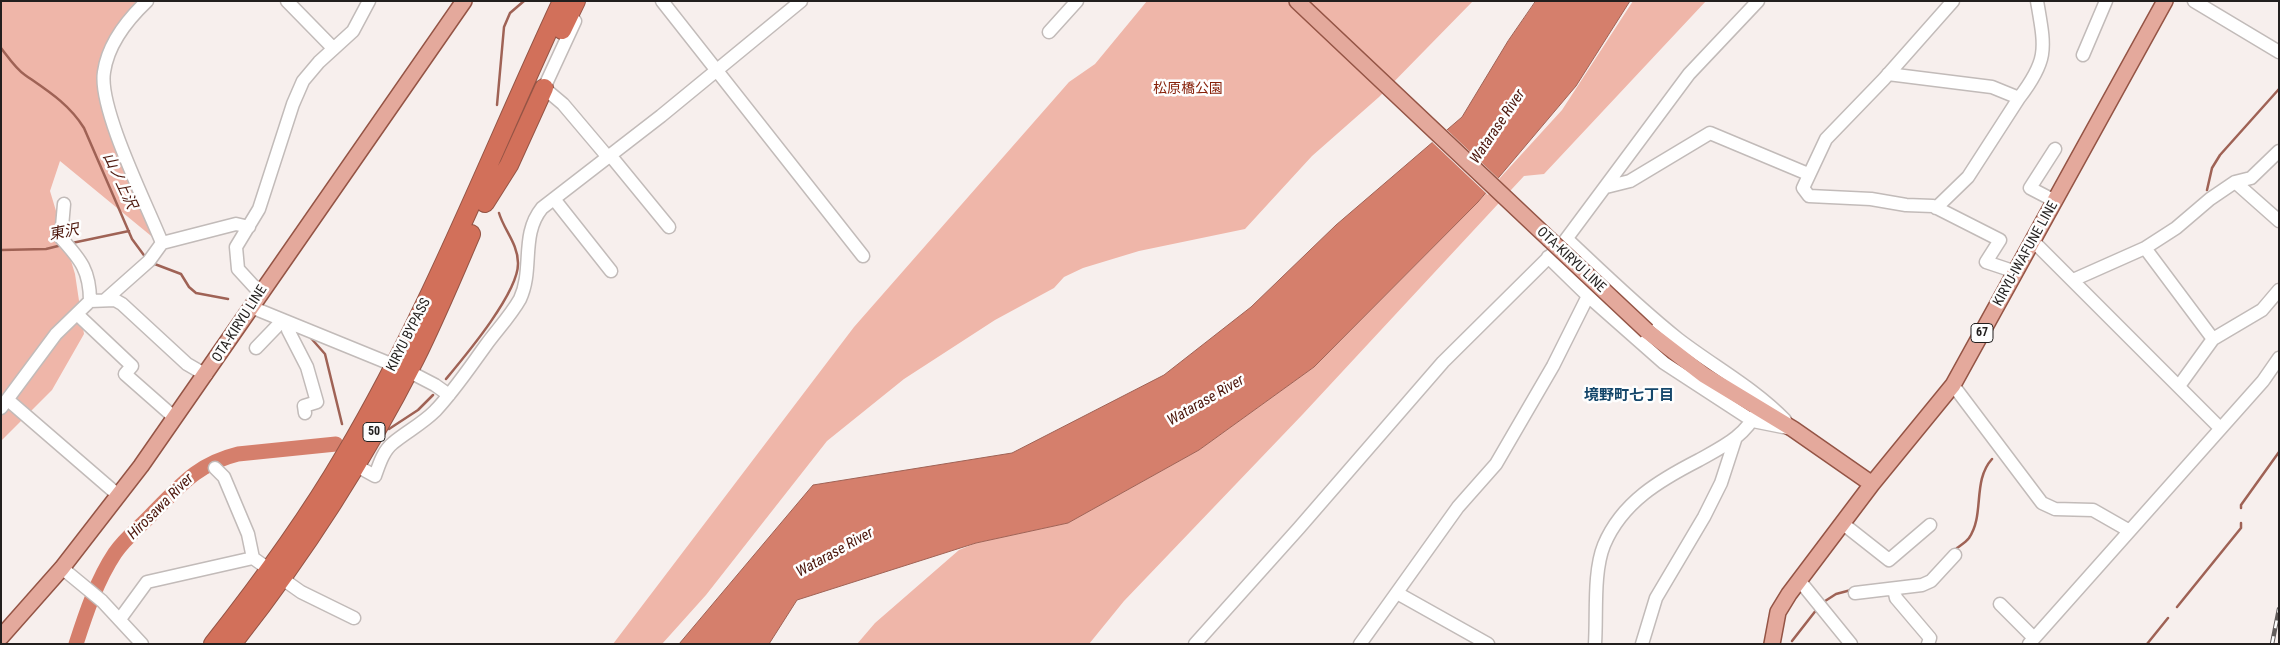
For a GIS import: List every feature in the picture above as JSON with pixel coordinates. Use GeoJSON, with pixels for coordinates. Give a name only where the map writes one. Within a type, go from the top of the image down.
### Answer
{"type":"FeatureCollection","features":[{"type":"Feature","properties":{"kind":"highway","name":"50"},"geometry":{"type":"LineString","coordinates":[[457,237],[475,182],[504,111],[554,1]]}},
{"type":"Feature","properties":{"kind":"highway","name":"KIRYU BYPASS"},"geometry":{"type":"LineString","coordinates":[[232,644],[276,574],[346,454],[401,368],[562,1]]}},
{"type":"Feature","properties":{"kind":"highway","name":"KIRYU BYPASS"},"geometry":{"type":"LineString","coordinates":[[213,644],[276,574],[355,465],[401,368],[485,203],[576,1]]}},
{"type":"Feature","properties":{"kind":"highway","name":"50"},"geometry":{"type":"LineString","coordinates":[[485,203],[509,165],[544,88]]}},
{"type":"Feature","properties":{"kind":"main road","name":"OTA-KIRYU LINE"},"geometry":{"type":"LineString","coordinates":[[1,637],[62,568],[175,418],[464,1]]}},
{"type":"Feature","properties":{"kind":"main road","name":"OTA-KIRYU LINE"},"geometry":{"type":"LineString","coordinates":[[1298,1],[1647,332],[1704,375],[1793,429],[1872,484]]}},
{"type":"Feature","properties":{"kind":"main road","name":"KIRYU-IWAFUNE LINE"},"geometry":{"type":"LineString","coordinates":[[1772,644],[1778,612],[1799,580],[1872,484],[1953,385],[2165,1]]}},
{"type":"Feature","properties":{"kind":"street"},"geometry":{"type":"LineString","coordinates":[[147,1],[123,27],[112,48],[104,73],[104,92],[113,122],[162,243]]}},
{"type":"Feature","properties":{"kind":"street"},"geometry":{"type":"LineString","coordinates":[[288,1],[333,48]]}},
{"type":"Feature","properties":{"kind":"street"},"geometry":{"type":"LineString","coordinates":[[260,293],[238,269],[236,247],[260,209],[293,104],[303,81],[333,48],[353,31],[370,1]]}},
{"type":"Feature","properties":{"kind":"street"},"geometry":{"type":"LineString","coordinates":[[584,1],[544,88],[563,104],[669,227]]}},
{"type":"Feature","properties":{"kind":"street"},"geometry":{"type":"LineString","coordinates":[[662,1],[863,256]]}},
{"type":"Feature","properties":{"kind":"street"},"geometry":{"type":"LineString","coordinates":[[355,465],[375,476],[386,451],[393,443],[421,423],[449,395],[520,299],[525,281],[530,230],[535,217],[542,208],[801,1]]}},
{"type":"Feature","properties":{"kind":"street"},"geometry":{"type":"LineString","coordinates":[[1049,32],[1077,1]]}},
{"type":"Feature","properties":{"kind":"street"},"geometry":{"type":"LineString","coordinates":[[1758,1],[1689,74],[1566,240],[1655,321],[1701,356],[1759,410]]}},
{"type":"Feature","properties":{"kind":"street"},"geometry":{"type":"LineString","coordinates":[[1953,1],[1888,74],[1826,139],[1803,188],[1809,196],[1871,199],[1936,208],[2000,240],[1986,262],[2016,272]]}},
{"type":"Feature","properties":{"kind":"street"},"geometry":{"type":"LineString","coordinates":[[1936,208],[1968,177],[2036,76],[2041,62],[2044,40],[2037,1]]}},
{"type":"Feature","properties":{"kind":"street"},"geometry":{"type":"LineString","coordinates":[[2083,55],[2106,1]]}},
{"type":"Feature","properties":{"kind":"street"},"geometry":{"type":"LineString","coordinates":[[2194,1],[2279,52]]}},
{"type":"Feature","properties":{"kind":"street"},"geometry":{"type":"LineString","coordinates":[[1888,74],[1992,87],[2020,98]]}},
{"type":"Feature","properties":{"kind":"street"},"geometry":{"type":"LineString","coordinates":[[1606,187],[1630,180],[1710,133],[1808,174]]}},
{"type":"Feature","properties":{"kind":"street"},"geometry":{"type":"LineString","coordinates":[[2054,149],[2030,188],[2055,201]]}},
{"type":"Feature","properties":{"kind":"street"},"geometry":{"type":"LineString","coordinates":[[2074,280],[2145,248],[2176,228],[2210,199],[2235,182],[2251,178],[2279,151]]}},
{"type":"Feature","properties":{"kind":"street"},"geometry":{"type":"LineString","coordinates":[[2235,182],[2279,221]]}},
{"type":"Feature","properties":{"kind":"street"},"geometry":{"type":"LineString","coordinates":[[554,199],[611,271]]}},
{"type":"Feature","properties":{"kind":"street"},"geometry":{"type":"LineString","coordinates":[[64,204],[62,238],[82,260],[90,283],[90,301],[78,315],[56,334],[4,404],[118,496]]}},
{"type":"Feature","properties":{"kind":"street"},"geometry":{"type":"LineString","coordinates":[[105,300],[148,261],[162,243],[236,224],[249,227]]}},
{"type":"Feature","properties":{"kind":"street"},"geometry":{"type":"LineString","coordinates":[[2033,242],[2074,280],[2220,428]]}},
{"type":"Feature","properties":{"kind":"street"},"geometry":{"type":"LineString","coordinates":[[2145,248],[2214,339]]}},
{"type":"Feature","properties":{"kind":"street"},"geometry":{"type":"LineString","coordinates":[[1195,644],[1443,362],[1550,256],[1588,296],[1664,363],[1738,412],[1759,410]]}},
{"type":"Feature","properties":{"kind":"street"},"geometry":{"type":"LineString","coordinates":[[2178,386],[2214,339],[2262,310],[2279,290]]}},
{"type":"Feature","properties":{"kind":"street"},"geometry":{"type":"LineString","coordinates":[[1360,644],[1458,508],[1496,464],[1553,366],[1588,296]]}},
{"type":"Feature","properties":{"kind":"street"},"geometry":{"type":"LineString","coordinates":[[90,301],[115,300],[122,304],[187,364],[206,375]]}},
{"type":"Feature","properties":{"kind":"street"},"geometry":{"type":"LineString","coordinates":[[251,307],[401,368],[435,385],[449,395]]}},
{"type":"Feature","properties":{"kind":"street"},"geometry":{"type":"LineString","coordinates":[[78,315],[132,366],[125,374],[175,418]]}},
{"type":"Feature","properties":{"kind":"street"},"geometry":{"type":"LineString","coordinates":[[256,348],[285,322]]}},
{"type":"Feature","properties":{"kind":"street"},"geometry":{"type":"LineString","coordinates":[[285,322],[307,367],[317,402],[304,406],[306,413]]}},
{"type":"Feature","properties":{"kind":"street"},"geometry":{"type":"LineString","coordinates":[[2000,604],[2031,641],[2128,530],[2263,381],[2279,358]]}},
{"type":"Feature","properties":{"kind":"street"},"geometry":{"type":"LineString","coordinates":[[1953,385],[2042,503],[2055,510],[2093,510],[2128,530]]}},
{"type":"Feature","properties":{"kind":"street"},"geometry":{"type":"LineString","coordinates":[[1642,644],[1656,598],[1721,484],[1735,440],[1759,410]]}},
{"type":"Feature","properties":{"kind":"street"},"geometry":{"type":"LineString","coordinates":[[1595,644],[1599,566],[1604,545],[1623,513],[1639,496],[1667,477],[1735,440]]}},
{"type":"Feature","properties":{"kind":"street"},"geometry":{"type":"LineString","coordinates":[[215,468],[224,477],[248,534],[253,558],[301,592],[354,618]]}},
{"type":"Feature","properties":{"kind":"street"},"geometry":{"type":"LineString","coordinates":[[1842,523],[1889,560],[1930,525]]}},
{"type":"Feature","properties":{"kind":"street"},"geometry":{"type":"LineString","coordinates":[[1855,593],[1894,590],[1922,585],[1931,580],[1955,555]]}},
{"type":"Feature","properties":{"kind":"street"},"geometry":{"type":"LineString","coordinates":[[120,619],[147,582],[253,558]]}},
{"type":"Feature","properties":{"kind":"street"},"geometry":{"type":"LineString","coordinates":[[62,568],[120,619],[142,644]]}},
{"type":"Feature","properties":{"kind":"street"},"geometry":{"type":"LineString","coordinates":[[1799,580],[1851,644]]}},
{"type":"Feature","properties":{"kind":"street"},"geometry":{"type":"LineString","coordinates":[[1894,590],[1896,598],[1930,638],[1928,644]]}},
{"type":"Feature","properties":{"kind":"street"},"geometry":{"type":"LineString","coordinates":[[1398,593],[1488,644]]}},
{"type":"Feature","properties":{"kind":"green space"},"geometry":{"type":"Polygon","coordinates":[[[1,1],[138,1],[99,71],[156,240],[60,161],[50,191],[75,274],[84,334],[52,390],[1,441],[1,1]]]}},
{"type":"Feature","properties":{"kind":"green space","name":"松原橋公園"},"geometry":{"type":"Polygon","coordinates":[[[1147,1],[1473,1],[1379,97],[1312,156],[1245,229],[1139,251],[1083,268],[1064,277],[1054,288],[995,320],[904,379],[827,441],[706,595],[662,644],[613,644],[854,327],[1069,82],[1095,64],[1147,1]]]}},
{"type":"Feature","properties":{"kind":"green space"},"geometry":{"type":"Polygon","coordinates":[[[1633,1],[1706,1],[1544,174],[1524,176],[1303,414],[1124,601],[1089,644],[857,644],[875,623],[959,550],[976,543],[1068,523],[1199,450],[1314,367],[1478,202],[1562,110],[1633,1]]]}},
{"type":"Feature","properties":{"kind":"water","name":"Watarase River"},"geometry":{"type":"Polygon","coordinates":[[[1536,1],[1630,1],[1576,86],[1478,202],[1314,367],[1199,450],[1068,523],[976,543],[797,600],[769,644],[679,644],[813,485],[1012,453],[1164,375],[1251,307],[1336,225],[1462,117],[1508,41],[1536,1]]]}},
{"type":"Feature","properties":{"kind":"pier"},"geometry":{"type":"Polygon","coordinates":[[[1445,128],[1500,180],[1488,195],[1431,141],[1445,128]]]}},
{"type":"Feature","properties":{"kind":"waterway","name":"Hirosawa River"},"geometry":{"type":"LineString","coordinates":[[497,105],[504,27],[510,13],[524,1]]}},
{"type":"Feature","properties":{"kind":"waterway","name":"山ノ上沢"},"geometry":{"type":"LineString","coordinates":[[1,48],[18,70],[50,92],[78,119],[84,128],[132,239],[146,258]]}},
{"type":"Feature","properties":{"kind":"waterway"},"geometry":{"type":"LineString","coordinates":[[2207,190],[2212,168],[2220,155],[2279,89]]}},
{"type":"Feature","properties":{"kind":"waterway","name":"Hirosawa River"},"geometry":{"type":"LineString","coordinates":[[446,379],[490,323],[510,290],[516,275],[518,263],[516,250],[499,213]]}},
{"type":"Feature","properties":{"kind":"waterway","name":"東沢"},"geometry":{"type":"LineString","coordinates":[[72,243],[129,231]]}},
{"type":"Feature","properties":{"kind":"waterway","name":"東沢"},"geometry":{"type":"LineString","coordinates":[[1,250],[46,249],[62,245]]}},
{"type":"Feature","properties":{"kind":"waterway","name":"山ノ上沢"},"geometry":{"type":"LineString","coordinates":[[152,263],[181,274],[189,287],[196,293],[228,299]]}},
{"type":"Feature","properties":{"kind":"waterway","name":"山ノ上沢"},"geometry":{"type":"LineString","coordinates":[[310,337],[325,354],[342,424]]}},
{"type":"Feature","properties":{"kind":"waterway","name":"Hirosawa River"},"geometry":{"type":"LineString","coordinates":[[389,429],[418,410],[433,395]]}},
{"type":"Feature","properties":{"kind":"waterway","name":"Hirosawa River"},"geometry":{"type":"LineString","coordinates":[[76,644],[97,585],[115,553],[128,537],[190,477],[211,464],[238,454],[336,444]]}},
{"type":"Feature","properties":{"kind":"waterway"},"geometry":{"type":"LineString","coordinates":[[2241,508],[2241,505],[2279,452]]}},
{"type":"Feature","properties":{"kind":"waterway"},"geometry":{"type":"LineString","coordinates":[[1957,548],[1968,539],[1974,529],[1982,477],[1992,459]]}},
{"type":"Feature","properties":{"kind":"waterway"},"geometry":{"type":"LineString","coordinates":[[2177,607],[2241,528],[2241,523]]}},
{"type":"Feature","properties":{"kind":"waterway"},"geometry":{"type":"LineString","coordinates":[[1822,603],[1836,594],[1851,590]]}},
{"type":"Feature","properties":{"kind":"waterway"},"geometry":{"type":"LineString","coordinates":[[1792,641],[1817,609]]}},
{"type":"Feature","properties":{"kind":"waterway"},"geometry":{"type":"LineString","coordinates":[[2147,644],[2168,618]]}},
{"type":"Feature","properties":{"kind":"railway"},"geometry":{"type":"LineString","coordinates":[[2272,644],[2279,609]]}},
{"type":"Feature","properties":{"kind":"district","name":"境野町七丁目"},"geometry":{"type":"Point","coordinates":[1629,396]}}]}
